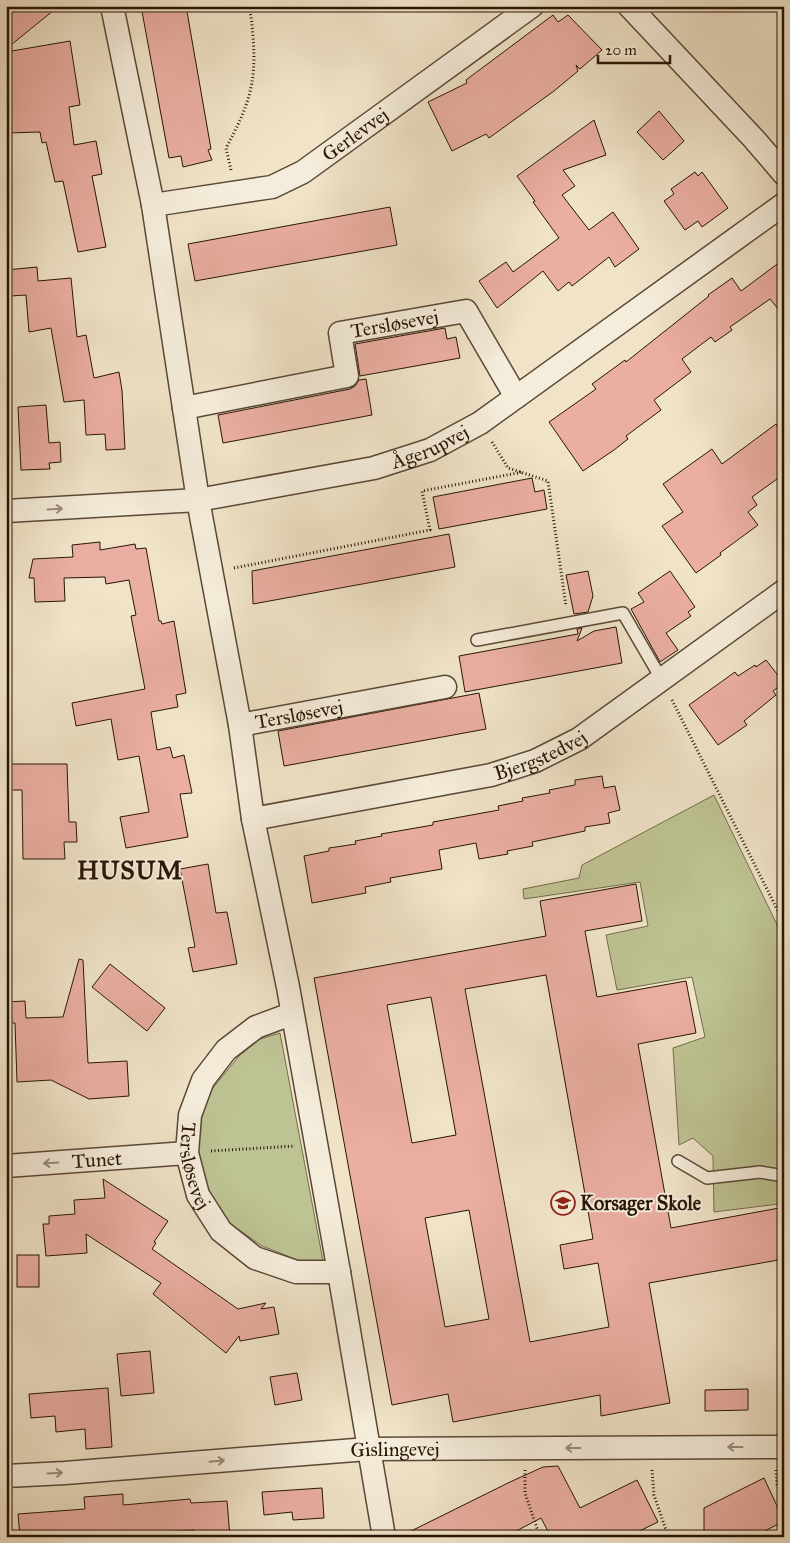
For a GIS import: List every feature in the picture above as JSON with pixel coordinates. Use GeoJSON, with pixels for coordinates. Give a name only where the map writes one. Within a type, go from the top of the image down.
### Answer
{"type":"FeatureCollection","features":[{"type":"Feature","properties":{"kind":"street","name":"Tersløsevej"},"geometry":{"type":"LineString","coordinates":[[112,6],[153,205],[198,500],[240,725],[253,819],[288,987],[291,1014],[339,1272],[384,1537]]}},
{"type":"Feature","properties":{"kind":"street","name":"Gerlevvej"},"geometry":{"type":"LineString","coordinates":[[153,205],[272,187],[303,172],[532,6]]}},
{"type":"Feature","properties":{"kind":"street"},"geometry":{"type":"LineString","coordinates":[[629,6],[754,139],[784,174]]}},
{"type":"Feature","properties":{"kind":"street","name":"Ågerupvej"},"geometry":{"type":"LineString","coordinates":[[6,512],[198,500],[374,468],[430,450],[480,423],[784,204]]}},
{"type":"Feature","properties":{"kind":"street","name":"Tersløsevej"},"geometry":{"type":"LineString","coordinates":[[184,408],[346,376],[340,333],[466,311],[516,397]]}},
{"type":"Feature","properties":{"kind":"street","name":"Bjergstedvej"},"geometry":{"type":"LineString","coordinates":[[253,819],[491,775],[534,761],[579,739],[784,591]]}},
{"type":"Feature","properties":{"kind":"street","name":"Tersløsevej"},"geometry":{"type":"LineString","coordinates":[[240,725],[445,687]]}},
{"type":"Feature","properties":{"kind":"street","name":"Tersløsevej"},"geometry":{"type":"LineString","coordinates":[[291,1014],[256,1027],[226,1050],[203,1080],[190,1115],[187,1153],[198,1195],[221,1231],[255,1258],[296,1272],[339,1272]]}},
{"type":"Feature","properties":{"kind":"street","name":"Tunet"},"geometry":{"type":"LineString","coordinates":[[6,1166],[187,1153]]}},
{"type":"Feature","properties":{"kind":"street","name":"Gislingevej"},"geometry":{"type":"LineString","coordinates":[[6,1476],[368,1449],[780,1447]]}},
{"type":"Feature","properties":{"kind":"lane"},"geometry":{"type":"LineString","coordinates":[[477,640],[623,613],[662,680]]}},
{"type":"Feature","properties":{"kind":"lane"},"geometry":{"type":"LineString","coordinates":[[678,1161],[707,1178],[760,1172],[784,1176]]}},
{"type":"Feature","properties":{"kind":"path"},"geometry":{"type":"LineString","coordinates":[[237,193],[226,148],[242,118],[252,88],[254,53],[251,15],[248,6]]}},
{"type":"Feature","properties":{"kind":"path"},"geometry":{"type":"LineString","coordinates":[[480,423],[508,468],[548,481],[568,624]]}},
{"type":"Feature","properties":{"kind":"path"},"geometry":{"type":"LineString","coordinates":[[212,572],[430,530],[422,491],[522,472]]}},
{"type":"Feature","properties":{"kind":"path"},"geometry":{"type":"LineString","coordinates":[[662,680],[784,923]]}},
{"type":"Feature","properties":{"kind":"path"},"geometry":{"type":"LineString","coordinates":[[187,1153],[315,1145]]}},
{"type":"Feature","properties":{"kind":"path"},"geometry":{"type":"LineString","coordinates":[[654,1447],[652,1471],[654,1495],[668,1536]]}},
{"type":"Feature","properties":{"kind":"path"},"geometry":{"type":"LineString","coordinates":[[780,1447],[777,1484],[784,1499]]}},
{"type":"Feature","properties":{"kind":"path"},"geometry":{"type":"LineString","coordinates":[[526,1448],[525,1493],[540,1537]]}},
{"type":"Feature","properties":{"kind":"green space"},"geometry":{"type":"Polygon","coordinates":[[[714,795],[784,939],[784,1221],[779,1204],[714,1212],[713,1156],[693,1138],[679,1145],[673,1048],[705,1037],[692,977],[617,990],[606,935],[648,926],[640,882],[524,899],[523,889],[579,878],[582,865],[714,795]]]}},
{"type":"Feature","properties":{"kind":"green space"},"geometry":{"type":"Polygon","coordinates":[[[280,1033],[323,1261],[303,1262],[262,1246],[228,1222],[207,1190],[198,1152],[200,1117],[212,1089],[239,1056],[260,1039],[280,1033]]]}},
{"type":"Feature","properties":{"kind":"building"},"geometry":{"type":"Polygon","coordinates":[[[6,6],[59,6],[6,49],[6,6]]]}},
{"type":"Feature","properties":{"kind":"building"},"geometry":{"type":"Polygon","coordinates":[[[141,6],[186,6],[211,149],[208,150],[212,160],[183,167],[181,156],[169,158],[141,6]]]}},
{"type":"Feature","properties":{"kind":"building"},"geometry":{"type":"Polygon","coordinates":[[[553,15],[558,22],[568,15],[602,50],[580,69],[576,65],[578,71],[554,91],[489,138],[486,134],[452,151],[428,102],[467,83],[466,80],[553,15]]]}},
{"type":"Feature","properties":{"kind":"building"},"geometry":{"type":"Polygon","coordinates":[[[70,41],[80,105],[69,107],[74,145],[96,141],[102,174],[92,176],[106,247],[78,252],[63,181],[55,182],[46,142],[42,143],[40,132],[6,133],[6,52],[70,41]]]}},
{"type":"Feature","properties":{"kind":"building"},"geometry":{"type":"Polygon","coordinates":[[[659,111],[684,141],[663,160],[637,132],[659,111]]]}},
{"type":"Feature","properties":{"kind":"building"},"geometry":{"type":"Polygon","coordinates":[[[594,120],[606,155],[563,170],[575,186],[562,195],[589,230],[613,212],[639,249],[615,267],[609,257],[572,286],[569,282],[558,291],[543,271],[497,308],[479,281],[506,262],[513,272],[559,238],[517,176],[594,120]]]}},
{"type":"Feature","properties":{"kind":"building"},"geometry":{"type":"Polygon","coordinates":[[[695,172],[698,176],[702,172],[728,208],[702,227],[698,221],[685,230],[664,201],[674,194],[671,189],[695,172]]]}},
{"type":"Feature","properties":{"kind":"building"},"geometry":{"type":"Polygon","coordinates":[[[390,207],[397,245],[195,281],[188,244],[390,207]]]}},
{"type":"Feature","properties":{"kind":"building"},"geometry":{"type":"Polygon","coordinates":[[[784,259],[784,316],[770,299],[730,327],[732,330],[715,342],[711,337],[682,359],[691,372],[654,400],[661,410],[626,436],[628,439],[614,450],[583,471],[549,422],[596,389],[592,384],[625,360],[626,362],[708,295],[732,278],[741,291],[784,259]]]}},
{"type":"Feature","properties":{"kind":"building"},"geometry":{"type":"Polygon","coordinates":[[[37,267],[38,281],[71,278],[77,337],[86,335],[94,378],[119,372],[122,390],[125,449],[106,450],[105,434],[86,435],[84,400],[64,402],[51,328],[29,332],[26,295],[11,296],[10,289],[6,290],[6,270],[37,267]]]}},
{"type":"Feature","properties":{"kind":"building"},"geometry":{"type":"Polygon","coordinates":[[[445,328],[447,339],[456,337],[460,358],[360,376],[355,344],[445,328]]]}},
{"type":"Feature","properties":{"kind":"building"},"geometry":{"type":"Polygon","coordinates":[[[366,379],[372,415],[223,443],[218,415],[350,389],[359,380],[366,379]]]}},
{"type":"Feature","properties":{"kind":"building"},"geometry":{"type":"Polygon","coordinates":[[[46,405],[49,443],[60,442],[61,462],[49,463],[50,469],[21,470],[18,407],[46,405]]]}},
{"type":"Feature","properties":{"kind":"building"},"geometry":{"type":"Polygon","coordinates":[[[776,424],[784,435],[784,474],[752,497],[757,505],[748,512],[758,525],[696,573],[662,526],[683,512],[663,484],[712,449],[722,464],[776,424]]]}},
{"type":"Feature","properties":{"kind":"building"},"geometry":{"type":"Polygon","coordinates":[[[532,478],[535,492],[544,490],[547,509],[439,529],[433,497],[532,478]]]}},
{"type":"Feature","properties":{"kind":"building"},"geometry":{"type":"Polygon","coordinates":[[[449,534],[455,567],[253,604],[252,571],[449,534]]]}},
{"type":"Feature","properties":{"kind":"building"},"geometry":{"type":"Polygon","coordinates":[[[100,542],[100,550],[135,544],[136,549],[146,548],[159,621],[162,624],[174,621],[186,693],[176,695],[178,707],[151,712],[157,750],[170,747],[173,758],[184,755],[192,793],[180,794],[188,837],[126,848],[120,817],[149,812],[139,756],[118,760],[111,719],[76,726],[72,703],[145,689],[131,616],[136,615],[129,580],[106,584],[105,577],[64,578],[65,601],[35,602],[34,578],[29,578],[33,559],[73,557],[72,545],[100,542]]]}},
{"type":"Feature","properties":{"kind":"building"},"geometry":{"type":"Polygon","coordinates":[[[588,571],[593,596],[588,612],[574,614],[566,575],[588,571]]]}},
{"type":"Feature","properties":{"kind":"building"},"geometry":{"type":"Polygon","coordinates":[[[670,571],[695,607],[688,612],[691,616],[666,633],[678,650],[660,662],[631,609],[644,602],[638,593],[670,571]]]}},
{"type":"Feature","properties":{"kind":"building"},"geometry":{"type":"Polygon","coordinates":[[[616,627],[622,663],[465,692],[459,656],[578,634],[577,629],[582,628],[577,641],[594,631],[616,627]]]}},
{"type":"Feature","properties":{"kind":"building"},"geometry":{"type":"Polygon","coordinates":[[[766,660],[784,683],[773,691],[776,695],[744,721],[747,725],[718,745],[689,705],[735,672],[738,676],[766,660]]]}},
{"type":"Feature","properties":{"kind":"building"},"geometry":{"type":"Polygon","coordinates":[[[479,693],[486,729],[284,766],[278,731],[479,693]]]}},
{"type":"Feature","properties":{"kind":"building"},"geometry":{"type":"Polygon","coordinates":[[[6,764],[67,764],[69,822],[76,822],[77,842],[64,842],[65,859],[23,859],[22,790],[6,790],[6,764]]]}},
{"type":"Feature","properties":{"kind":"building"},"geometry":{"type":"Polygon","coordinates":[[[602,776],[604,788],[615,786],[620,810],[608,813],[610,823],[585,827],[585,831],[532,842],[533,846],[507,851],[508,854],[479,859],[476,843],[439,850],[442,869],[390,878],[391,882],[365,887],[366,893],[312,903],[304,856],[329,851],[329,848],[356,844],[355,841],[382,836],[381,834],[433,825],[433,822],[499,810],[498,806],[523,801],[522,798],[550,793],[549,790],[575,785],[575,780],[602,776]]]}},
{"type":"Feature","properties":{"kind":"building"},"geometry":{"type":"Polygon","coordinates":[[[208,864],[216,913],[227,912],[237,964],[193,972],[188,948],[195,947],[180,869],[208,864]]]}},
{"type":"Feature","properties":{"kind":"building"},"geometry":{"type":"Polygon","coordinates":[[[636,884],[642,921],[585,931],[597,997],[686,981],[696,1033],[638,1044],[671,1228],[779,1208],[784,1232],[784,1259],[649,1283],[670,1403],[601,1416],[600,1395],[453,1422],[448,1394],[392,1405],[314,978],[546,936],[540,901],[636,884]],[[546,975],[465,989],[530,1342],[609,1327],[598,1263],[564,1269],[560,1245],[593,1239],[546,975]],[[431,997],[387,1005],[412,1143],[456,1135],[431,997]],[[469,1210],[425,1218],[445,1327],[489,1319],[469,1210]]]}},
{"type":"Feature","properties":{"kind":"building"},"geometry":{"type":"Polygon","coordinates":[[[79,959],[83,960],[88,1063],[127,1061],[129,1096],[89,1099],[51,1080],[17,1082],[15,1023],[6,1023],[6,1002],[25,1001],[26,1018],[63,1017],[79,959]]]}},
{"type":"Feature","properties":{"kind":"building"},"geometry":{"type":"Polygon","coordinates":[[[110,964],[165,1008],[147,1031],[92,987],[110,964]]]}},
{"type":"Feature","properties":{"kind":"building"},"geometry":{"type":"Polygon","coordinates":[[[103,1179],[168,1221],[154,1242],[156,1243],[152,1249],[238,1309],[266,1303],[261,1309],[274,1307],[279,1334],[240,1341],[239,1336],[226,1353],[153,1294],[161,1283],[86,1234],[87,1253],[46,1256],[43,1224],[49,1224],[49,1216],[75,1214],[74,1200],[105,1198],[103,1179]]]}},
{"type":"Feature","properties":{"kind":"building"},"geometry":{"type":"Polygon","coordinates":[[[17,1255],[39,1255],[39,1287],[17,1287],[17,1255]]]}},
{"type":"Feature","properties":{"kind":"building"},"geometry":{"type":"Polygon","coordinates":[[[150,1351],[154,1393],[121,1396],[117,1354],[150,1351]]]}},
{"type":"Feature","properties":{"kind":"building"},"geometry":{"type":"Polygon","coordinates":[[[297,1373],[302,1400],[275,1405],[270,1377],[297,1373]]]}},
{"type":"Feature","properties":{"kind":"building"},"geometry":{"type":"Polygon","coordinates":[[[108,1388],[112,1447],[86,1449],[85,1429],[56,1432],[55,1416],[31,1418],[29,1394],[108,1388]]]}},
{"type":"Feature","properties":{"kind":"building"},"geometry":{"type":"Polygon","coordinates":[[[748,1389],[748,1410],[705,1411],[705,1390],[748,1389]]]}},
{"type":"Feature","properties":{"kind":"building"},"geometry":{"type":"Polygon","coordinates":[[[558,1466],[580,1508],[637,1480],[658,1522],[627,1537],[551,1537],[541,1518],[505,1537],[399,1537],[543,1467],[558,1466]]]}},
{"type":"Feature","properties":{"kind":"building"},"geometry":{"type":"Polygon","coordinates":[[[764,1478],[784,1521],[753,1537],[704,1537],[704,1508],[764,1478]]]}},
{"type":"Feature","properties":{"kind":"building"},"geometry":{"type":"Polygon","coordinates":[[[322,1488],[324,1518],[293,1520],[292,1512],[264,1515],[262,1492],[322,1488]]]}},
{"type":"Feature","properties":{"kind":"building"},"geometry":{"type":"Polygon","coordinates":[[[123,1494],[123,1505],[190,1499],[191,1503],[227,1501],[230,1537],[195,1537],[194,1530],[81,1537],[57,1537],[57,1534],[20,1537],[18,1514],[85,1509],[84,1497],[123,1494]]]}},
{"type":"Feature","properties":{"kind":"place","name":"Korsager Skole"},"geometry":{"type":"Point","coordinates":[563,1203]}},
{"type":"Feature","properties":{"kind":"district","name":"HUSUM"},"geometry":{"type":"Point","coordinates":[130,870]}}]}
